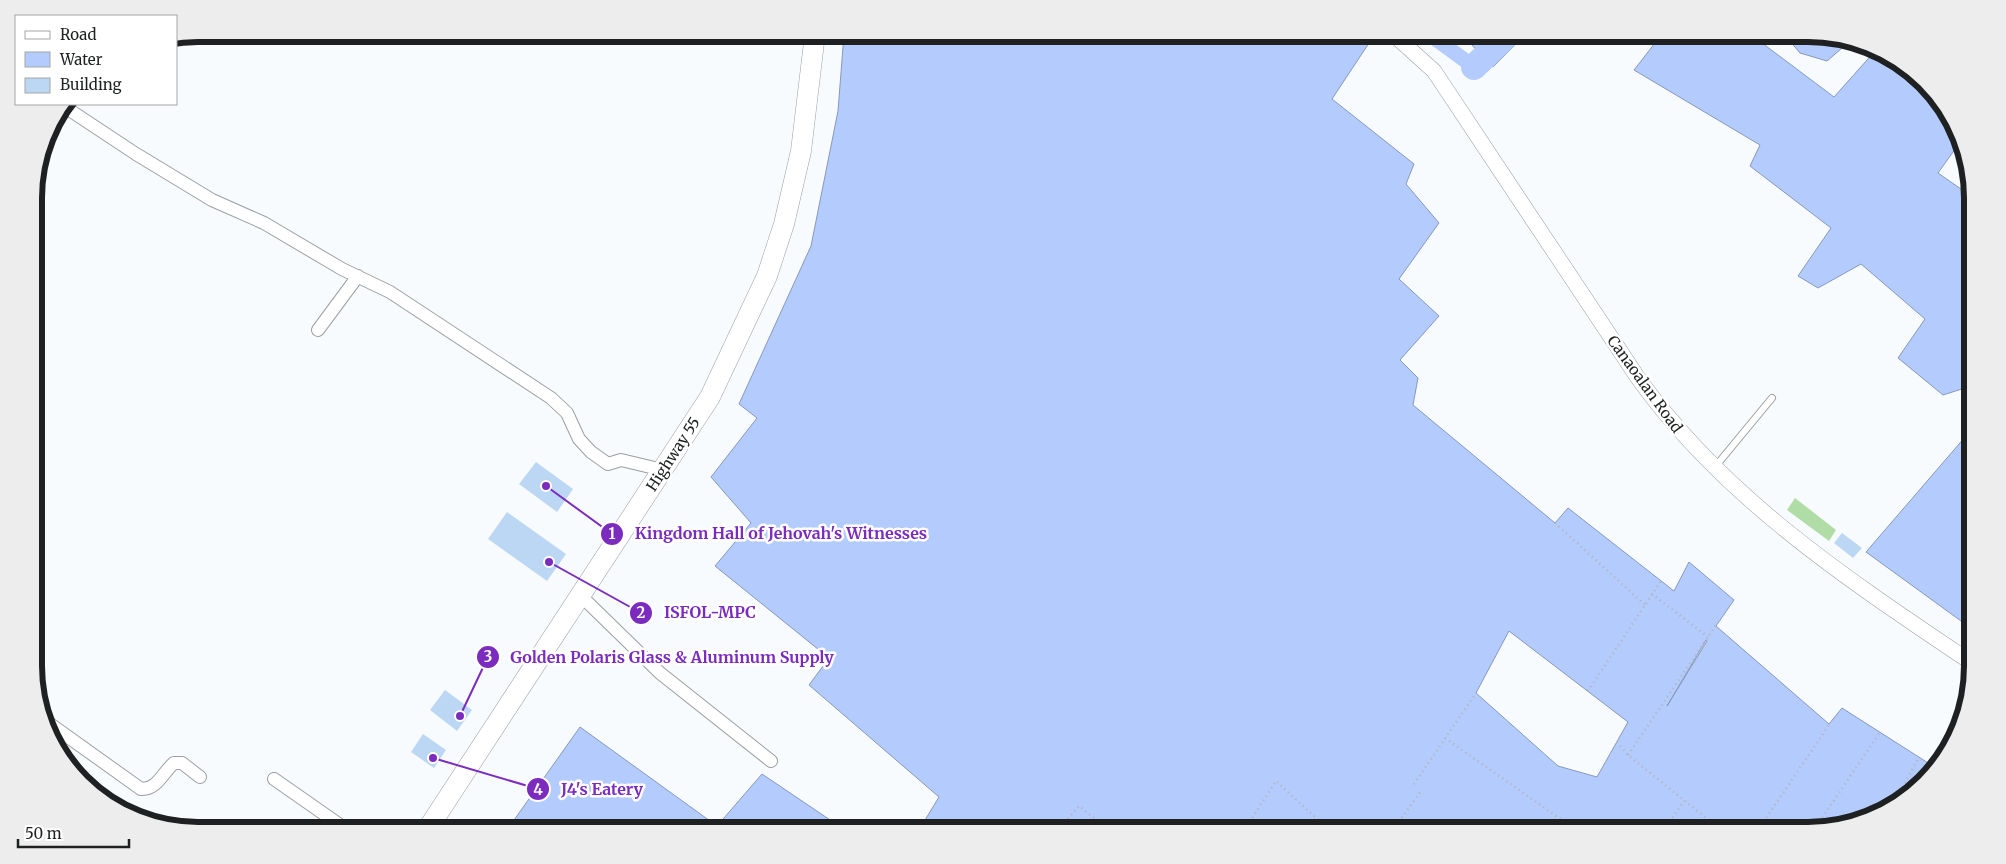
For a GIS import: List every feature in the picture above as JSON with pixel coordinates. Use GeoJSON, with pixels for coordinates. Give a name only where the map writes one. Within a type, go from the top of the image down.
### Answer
{"type":"FeatureCollection","features":[{"type":"Feature","properties":{"kind":"highway","name":"Highway 55"},"geometry":{"type":"LineString","coordinates":[[432,822],[579,594],[664,470],[710,398],[768,276],[784,224],[801,151],[814,43]]}},
{"type":"Feature","properties":{"kind":"street","name":"Canaoalan Road"},"geometry":{"type":"LineString","coordinates":[[1403,43],[1434,71],[1654,401],[1684,436],[1792,537],[1964,656]]}},
{"type":"Feature","properties":{"kind":"street"},"geometry":{"type":"LineString","coordinates":[[70,110],[136,154],[212,200],[264,223],[342,269],[390,292],[551,398],[567,414],[579,439],[591,452],[608,464],[621,460],[664,470]]}},
{"type":"Feature","properties":{"kind":"street"},"geometry":{"type":"LineString","coordinates":[[318,330],[358,276]]}},
{"type":"Feature","properties":{"kind":"street"},"geometry":{"type":"LineString","coordinates":[[579,594],[660,673],[770,761]]}},
{"type":"Feature","properties":{"kind":"street"},"geometry":{"type":"LineString","coordinates":[[55,728],[141,789],[148,789],[154,786],[174,763],[182,762],[200,777]]}},
{"type":"Feature","properties":{"kind":"street"},"geometry":{"type":"LineString","coordinates":[[274,779],[335,822]]}},
{"type":"Feature","properties":{"kind":"lane"},"geometry":{"type":"LineString","coordinates":[[1715,467],[1772,398]]}},
{"type":"Feature","properties":{"kind":"path"},"geometry":{"type":"LineString","coordinates":[[1555,523],[1645,605]]}},
{"type":"Feature","properties":{"kind":"path"},"geometry":{"type":"LineString","coordinates":[[1588,691],[1661,581]]}},
{"type":"Feature","properties":{"kind":"path"},"geometry":{"type":"LineString","coordinates":[[1652,594],[1708,637]]}},
{"type":"Feature","properties":{"kind":"path"},"geometry":{"type":"LineString","coordinates":[[1628,755],[1716,626]]}},
{"type":"Feature","properties":{"kind":"path"},"geometry":{"type":"LineString","coordinates":[[1414,784],[1476,693]]}},
{"type":"Feature","properties":{"kind":"path"},"geometry":{"type":"LineString","coordinates":[[1764,821],[1829,725]]}},
{"type":"Feature","properties":{"kind":"path"},"geometry":{"type":"LineString","coordinates":[[1820,821],[1880,732]]}},
{"type":"Feature","properties":{"kind":"path"},"geometry":{"type":"LineString","coordinates":[[1445,738],[1563,821]]}},
{"type":"Feature","properties":{"kind":"path"},"geometry":{"type":"LineString","coordinates":[[1617,742],[1628,755],[1710,821]]}},
{"type":"Feature","properties":{"kind":"path"},"geometry":{"type":"LineString","coordinates":[[1901,789],[1919,757]]}},
{"type":"Feature","properties":{"kind":"path"},"geometry":{"type":"LineString","coordinates":[[1250,821],[1276,781],[1320,821]]}},
{"type":"Feature","properties":{"kind":"path"},"geometry":{"type":"LineString","coordinates":[[1399,821],[1421,791]]}},
{"type":"Feature","properties":{"kind":"path"},"geometry":{"type":"LineString","coordinates":[[1670,821],[1684,801]]}},
{"type":"Feature","properties":{"kind":"path"},"geometry":{"type":"LineString","coordinates":[[1066,821],[1080,806],[1099,821]]}},
{"type":"Feature","properties":{"kind":"green space"},"geometry":{"type":"Polygon","coordinates":[[[1795,498],[1836,530],[1829,541],[1787,510],[1795,498]]]}},
{"type":"Feature","properties":{"kind":"water"},"geometry":{"type":"Polygon","coordinates":[[[843,43],[1369,43],[1332,99],[1414,164],[1406,184],[1439,223],[1399,279],[1439,316],[1400,360],[1418,378],[1413,405],[1555,523],[1568,508],[1674,591],[1689,562],[1734,600],[1716,626],[1829,724],[1842,708],[1929,763],[1910,783],[1877,805],[1838,819],[1818,821],[924,822],[939,797],[809,685],[829,658],[715,566],[751,523],[711,477],[757,418],[739,404],[811,246],[838,111],[843,43]],[[1509,631],[1476,693],[1558,766],[1597,777],[1628,722],[1509,631]],[[1706,640],[1667,706],[1707,641],[1706,640]]]}},
{"type":"Feature","properties":{"kind":"water"},"geometry":{"type":"Polygon","coordinates":[[[1470,43],[1517,43],[1493,67],[1470,43]]]}},
{"type":"Feature","properties":{"kind":"water"},"geometry":{"type":"Polygon","coordinates":[[[1655,43],[1762,43],[1834,97],[1871,56],[1886,63],[1918,88],[1943,120],[1955,149],[1938,173],[1963,191],[1964,388],[1943,395],[1898,358],[1925,319],[1861,264],[1818,288],[1798,276],[1831,228],[1750,166],[1760,145],[1634,70],[1655,43]]]}},
{"type":"Feature","properties":{"kind":"water"},"geometry":{"type":"Polygon","coordinates":[[[1792,43],[1828,44],[1844,47],[1827,61],[1800,53],[1792,43]]]}},
{"type":"Feature","properties":{"kind":"water"},"geometry":{"type":"Polygon","coordinates":[[[1964,438],[1964,623],[1866,552],[1964,438]]]}},
{"type":"Feature","properties":{"kind":"water"},"geometry":{"type":"Polygon","coordinates":[[[580,727],[711,822],[513,822],[580,727]]]}},
{"type":"Feature","properties":{"kind":"water"},"geometry":{"type":"Polygon","coordinates":[[[762,774],[833,822],[721,822],[762,774]]]}},
{"type":"Feature","properties":{"kind":"building"},"geometry":{"type":"Polygon","coordinates":[[[536,462],[573,489],[557,512],[519,484],[536,462]]]}},
{"type":"Feature","properties":{"kind":"building"},"geometry":{"type":"Polygon","coordinates":[[[507,512],[566,554],[547,581],[488,539],[507,512]]]}},
{"type":"Feature","properties":{"kind":"building"},"geometry":{"type":"Polygon","coordinates":[[[1842,533],[1862,548],[1853,558],[1834,543],[1842,533]]]}},
{"type":"Feature","properties":{"kind":"building"},"geometry":{"type":"Polygon","coordinates":[[[445,690],[472,710],[457,731],[430,710],[445,690]]]}},
{"type":"Feature","properties":{"kind":"building"},"geometry":{"type":"Polygon","coordinates":[[[423,734],[446,750],[434,768],[411,752],[423,734]]]}},
{"type":"Feature","properties":{"kind":"waterway"},"geometry":{"type":"LineString","coordinates":[[1441,43],[1474,67]]}},
{"type":"Feature","properties":{"kind":"waterway"},"geometry":{"type":"LineString","coordinates":[[1474,67],[1499,43]]}},
{"type":"Feature","properties":{"kind":"place","name":"Kingdom Hall of Jehovah's Witnesses"},"geometry":{"type":"Point","coordinates":[546,486]}},
{"type":"Feature","properties":{"kind":"place","name":"ISFOL-MPC"},"geometry":{"type":"Point","coordinates":[549,562]}},
{"type":"Feature","properties":{"kind":"place","name":"Golden Polaris Glass & Aluminum Supply"},"geometry":{"type":"Point","coordinates":[460,716]}},
{"type":"Feature","properties":{"kind":"place","name":"J4's Eatery"},"geometry":{"type":"Point","coordinates":[433,758]}}]}
